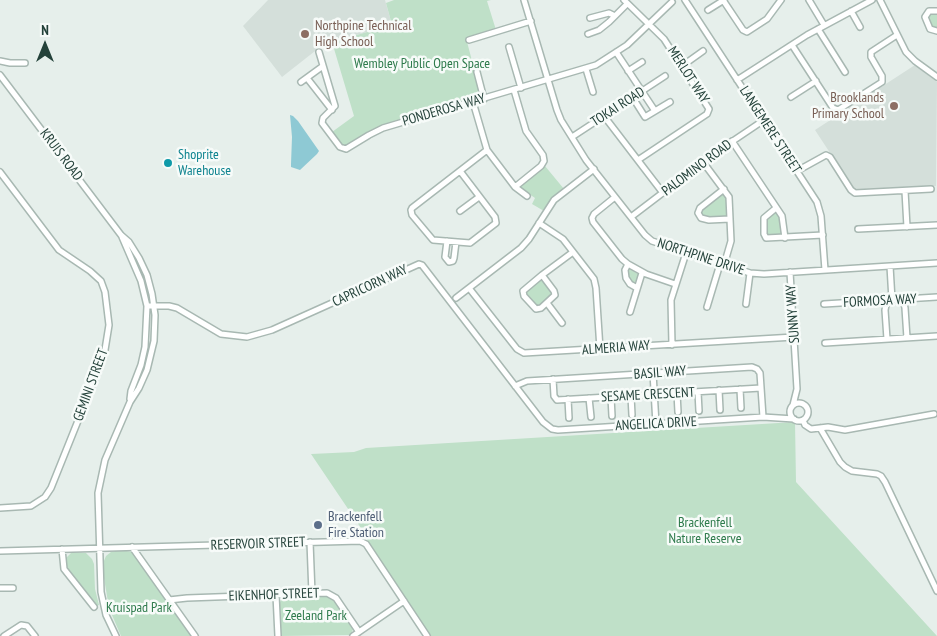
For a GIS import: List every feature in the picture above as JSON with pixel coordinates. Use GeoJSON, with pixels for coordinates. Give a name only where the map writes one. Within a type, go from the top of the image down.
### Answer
{"type":"FeatureCollection","features":[{"type":"Feature","properties":{"kind":"street","name":"NORTHPINE DRIVE"},"geometry":{"type":"LineString","coordinates":[[524,0],[559,117],[594,169],[631,218],[652,241],[750,273],[764,274],[937,263]]}},
{"type":"Feature","properties":{"kind":"street","name":"LANGEMERE STREET"},"geometry":{"type":"LineString","coordinates":[[685,0],[818,205],[822,216],[825,270]]}},
{"type":"Feature","properties":{"kind":"street"},"geometry":{"type":"LineString","coordinates":[[708,10],[724,0],[746,32],[767,19],[781,0]]}},
{"type":"Feature","properties":{"kind":"street"},"geometry":{"type":"LineString","coordinates":[[809,0],[824,25]]}},
{"type":"Feature","properties":{"kind":"street"},"geometry":{"type":"LineString","coordinates":[[737,80],[824,25],[872,0]]}},
{"type":"Feature","properties":{"kind":"street"},"geometry":{"type":"LineString","coordinates":[[880,0],[908,56],[937,77]]}},
{"type":"Feature","properties":{"kind":"street"},"geometry":{"type":"LineString","coordinates":[[588,34],[599,30],[616,16],[626,2]]}},
{"type":"Feature","properties":{"kind":"street","name":"MERLOT WAY"},"geometry":{"type":"LineString","coordinates":[[626,2],[664,39],[708,106],[709,112],[638,160]]}},
{"type":"Feature","properties":{"kind":"street","name":"PONDEROSA WAY"},"geometry":{"type":"LineString","coordinates":[[332,110],[323,118],[322,123],[340,147],[345,149],[369,134],[383,128],[596,65],[627,45],[672,2]]}},
{"type":"Feature","properties":{"kind":"street"},"geometry":{"type":"LineString","coordinates":[[851,11],[860,27]]}},
{"type":"Feature","properties":{"kind":"street"},"geometry":{"type":"LineString","coordinates":[[937,11],[929,12],[925,18],[930,29],[937,32]]}},
{"type":"Feature","properties":{"kind":"street"},"geometry":{"type":"LineString","coordinates":[[590,18],[608,13],[616,16]]}},
{"type":"Feature","properties":{"kind":"street"},"geometry":{"type":"LineString","coordinates":[[469,40],[531,21]]}},
{"type":"Feature","properties":{"kind":"street"},"geometry":{"type":"LineString","coordinates":[[818,29],[845,72]]}},
{"type":"Feature","properties":{"kind":"street"},"geometry":{"type":"LineString","coordinates":[[792,44],[833,108],[838,110],[882,82],[882,76],[871,57],[871,52],[897,35]]}},
{"type":"Feature","properties":{"kind":"street"},"geometry":{"type":"LineString","coordinates":[[509,47],[521,88]]}},
{"type":"Feature","properties":{"kind":"street"},"geometry":{"type":"LineString","coordinates":[[682,66],[703,51]]}},
{"type":"Feature","properties":{"kind":"street"},"geometry":{"type":"LineString","coordinates":[[318,52],[334,106],[332,110]]}},
{"type":"Feature","properties":{"kind":"street"},"geometry":{"type":"LineString","coordinates":[[616,52],[655,111]]}},
{"type":"Feature","properties":{"kind":"street"},"geometry":{"type":"LineString","coordinates":[[0,61],[25,63]]}},
{"type":"Feature","properties":{"kind":"street"},"geometry":{"type":"LineString","coordinates":[[628,71],[642,62]]}},
{"type":"Feature","properties":{"kind":"street"},"geometry":{"type":"LineString","coordinates":[[301,82],[323,66]]}},
{"type":"Feature","properties":{"kind":"street"},"geometry":{"type":"LineString","coordinates":[[586,69],[593,92]]}},
{"type":"Feature","properties":{"kind":"street"},"geometry":{"type":"LineString","coordinates":[[477,72],[484,99]]}},
{"type":"Feature","properties":{"kind":"street","name":"KRUIS ROAD"},"geometry":{"type":"LineString","coordinates":[[0,75],[3,84],[129,242],[147,275],[154,306],[154,333],[147,370],[130,402],[105,460],[98,493],[100,592],[106,615],[116,636]]}},
{"type":"Feature","properties":{"kind":"street","name":"TOKAI ROAD"},"geometry":{"type":"LineString","coordinates":[[572,137],[665,76]]}},
{"type":"Feature","properties":{"kind":"street"},"geometry":{"type":"LineString","coordinates":[[307,78],[332,110]]}},
{"type":"Feature","properties":{"kind":"street"},"geometry":{"type":"LineString","coordinates":[[791,97],[816,81]]}},
{"type":"Feature","properties":{"kind":"street"},"geometry":{"type":"LineString","coordinates":[[514,90],[526,131],[543,155],[544,161],[542,166],[514,187]]}},
{"type":"Feature","properties":{"kind":"street"},"geometry":{"type":"LineString","coordinates":[[633,98],[646,117],[670,102]]}},
{"type":"Feature","properties":{"kind":"street"},"geometry":{"type":"LineString","coordinates":[[473,102],[487,150],[514,187],[527,196]]}},
{"type":"Feature","properties":{"kind":"street"},"geometry":{"type":"LineString","coordinates":[[604,116],[663,193]]}},
{"type":"Feature","properties":{"kind":"street","name":"PALOMINO ROAD"},"geometry":{"type":"LineString","coordinates":[[631,218],[703,162],[764,120]]}},
{"type":"Feature","properties":{"kind":"street"},"geometry":{"type":"LineString","coordinates":[[732,141],[783,220],[784,238]]}},
{"type":"Feature","properties":{"kind":"street"},"geometry":{"type":"LineString","coordinates":[[460,172],[496,218],[496,223],[471,242],[433,240],[410,211],[487,150]]}},
{"type":"Feature","properties":{"kind":"street"},"geometry":{"type":"LineString","coordinates":[[797,172],[821,156],[826,155],[830,157],[851,190],[855,193],[930,189]]}},
{"type":"Feature","properties":{"kind":"street"},"geometry":{"type":"LineString","coordinates":[[703,162],[729,197],[731,242],[706,307]]}},
{"type":"Feature","properties":{"kind":"street"},"geometry":{"type":"LineString","coordinates":[[456,298],[521,248],[554,200],[594,169]]}},
{"type":"Feature","properties":{"kind":"street","name":"GEMINI STREET"},"geometry":{"type":"LineString","coordinates":[[0,172],[59,250],[90,271],[100,281],[105,292],[109,320],[109,331],[104,356],[46,497],[31,506],[0,508]]}},
{"type":"Feature","properties":{"kind":"street"},"geometry":{"type":"LineString","coordinates":[[724,189],[700,208],[698,213],[701,218],[708,220],[730,219]]}},
{"type":"Feature","properties":{"kind":"street"},"geometry":{"type":"LineString","coordinates":[[904,191],[907,227]]}},
{"type":"Feature","properties":{"kind":"street"},"geometry":{"type":"LineString","coordinates":[[460,211],[479,197]]}},
{"type":"Feature","properties":{"kind":"street"},"geometry":{"type":"LineString","coordinates":[[615,197],[594,214],[592,219],[622,259],[628,264],[642,273],[675,284]]}},
{"type":"Feature","properties":{"kind":"street"},"geometry":{"type":"LineString","coordinates":[[776,208],[764,218],[764,235],[768,239],[823,235]]}},
{"type":"Feature","properties":{"kind":"street"},"geometry":{"type":"LineString","coordinates":[[539,223],[561,237],[592,276],[596,285],[600,349]]}},
{"type":"Feature","properties":{"kind":"street"},"geometry":{"type":"LineString","coordinates":[[858,229],[937,225]]}},
{"type":"Feature","properties":{"kind":"street","name":"KRUIS ROAD"},"geometry":{"type":"LineString","coordinates":[[122,235],[141,281],[146,306],[145,348],[131,391],[130,402]]}},
{"type":"Feature","properties":{"kind":"street"},"geometry":{"type":"LineString","coordinates":[[446,242],[445,257],[449,262],[453,261],[456,242]]}},
{"type":"Feature","properties":{"kind":"street"},"geometry":{"type":"LineString","coordinates":[[542,275],[555,293],[554,297],[539,309],[535,308],[523,293],[526,288],[542,275],[573,252]]}},
{"type":"Feature","properties":{"kind":"street"},"geometry":{"type":"LineString","coordinates":[[672,345],[671,305],[675,284],[686,253]]}},
{"type":"Feature","properties":{"kind":"street","name":"CAPRICORN WAY"},"geometry":{"type":"LineString","coordinates":[[154,306],[177,308],[221,334],[247,337],[278,328],[419,264],[549,428]]}},
{"type":"Feature","properties":{"kind":"street"},"geometry":{"type":"LineString","coordinates":[[628,264],[625,270],[626,278],[630,284],[637,288]]}},
{"type":"Feature","properties":{"kind":"street"},"geometry":{"type":"LineString","coordinates":[[887,339],[885,310],[889,300],[890,266]]}},
{"type":"Feature","properties":{"kind":"street","name":"SUNNY WAY"},"geometry":{"type":"LineString","coordinates":[[790,272],[797,389]]}},
{"type":"Feature","properties":{"kind":"street"},"geometry":{"type":"LineString","coordinates":[[630,312],[642,273]]}},
{"type":"Feature","properties":{"kind":"street"},"geometry":{"type":"LineString","coordinates":[[746,304],[750,273]]}},
{"type":"Feature","properties":{"kind":"street","name":"ALMERIA WAY"},"geometry":{"type":"LineString","coordinates":[[469,288],[517,349],[530,354],[794,337]]}},
{"type":"Feature","properties":{"kind":"street","name":"FORMOSA WAY"},"geometry":{"type":"LineString","coordinates":[[824,304],[937,297]]}},
{"type":"Feature","properties":{"kind":"street"},"geometry":{"type":"LineString","coordinates":[[903,299],[907,338]]}},
{"type":"Feature","properties":{"kind":"street"},"geometry":{"type":"LineString","coordinates":[[546,303],[562,323]]}},
{"type":"Feature","properties":{"kind":"street"},"geometry":{"type":"LineString","coordinates":[[146,306],[154,306]]}},
{"type":"Feature","properties":{"kind":"street"},"geometry":{"type":"LineString","coordinates":[[825,343],[937,336]]}},
{"type":"Feature","properties":{"kind":"street","name":"BASIL WAY"},"geometry":{"type":"LineString","coordinates":[[515,386],[527,381],[752,367],[760,373],[763,417]]}},
{"type":"Feature","properties":{"kind":"street"},"geometry":{"type":"LineString","coordinates":[[653,373],[656,424]]}},
{"type":"Feature","properties":{"kind":"street"},"geometry":{"type":"LineString","coordinates":[[553,379],[555,399],[568,400],[570,418]]}},
{"type":"Feature","properties":{"kind":"street","name":"SESAME CRESCENT"},"geometry":{"type":"LineString","coordinates":[[568,400],[761,388]]}},
{"type":"Feature","properties":{"kind":"street"},"geometry":{"type":"LineString","coordinates":[[740,389],[741,408]]}},
{"type":"Feature","properties":{"kind":"street"},"geometry":{"type":"LineString","coordinates":[[797,389],[802,404],[808,410],[807,416],[803,420]]}},
{"type":"Feature","properties":{"kind":"street"},"geometry":{"type":"LineString","coordinates":[[797,389],[792,408],[794,419],[803,420]]}},
{"type":"Feature","properties":{"kind":"street"},"geometry":{"type":"LineString","coordinates":[[719,390],[720,410]]}},
{"type":"Feature","properties":{"kind":"street"},"geometry":{"type":"LineString","coordinates":[[698,392],[699,411]]}},
{"type":"Feature","properties":{"kind":"street"},"geometry":{"type":"LineString","coordinates":[[677,393],[678,412]]}},
{"type":"Feature","properties":{"kind":"street"},"geometry":{"type":"LineString","coordinates":[[631,396],[632,415]]}},
{"type":"Feature","properties":{"kind":"street"},"geometry":{"type":"LineString","coordinates":[[610,397],[612,416]]}},
{"type":"Feature","properties":{"kind":"street"},"geometry":{"type":"LineString","coordinates":[[589,398],[590,417]]}},
{"type":"Feature","properties":{"kind":"street"},"geometry":{"type":"LineString","coordinates":[[775,417],[802,404]]}},
{"type":"Feature","properties":{"kind":"street"},"geometry":{"type":"LineString","coordinates":[[803,420],[804,425],[808,428],[828,427],[845,430],[934,414]]}},
{"type":"Feature","properties":{"kind":"street","name":"ANGELICA DRIVE"},"geometry":{"type":"LineString","coordinates":[[549,428],[558,430],[763,417],[794,419]]}},
{"type":"Feature","properties":{"kind":"street"},"geometry":{"type":"LineString","coordinates":[[820,428],[840,462],[845,467],[852,471],[881,476],[937,591]]}},
{"type":"Feature","properties":{"kind":"street","name":"RESERVOIR STREET"},"geometry":{"type":"LineString","coordinates":[[99,548],[358,541],[365,543],[427,636]]}},
{"type":"Feature","properties":{"kind":"street"},"geometry":{"type":"LineString","coordinates":[[310,542],[312,594]]}},
{"type":"Feature","properties":{"kind":"street"},"geometry":{"type":"LineString","coordinates":[[132,547],[195,636]]}},
{"type":"Feature","properties":{"kind":"street"},"geometry":{"type":"LineString","coordinates":[[0,551],[99,548]]}},
{"type":"Feature","properties":{"kind":"street"},"geometry":{"type":"LineString","coordinates":[[62,549],[64,570],[94,607]]}},
{"type":"Feature","properties":{"kind":"street"},"geometry":{"type":"LineString","coordinates":[[0,588],[13,588]]}},
{"type":"Feature","properties":{"kind":"street","name":"EIKENHOF STREET"},"geometry":{"type":"LineString","coordinates":[[169,600],[327,593],[334,596],[359,632]]}},
{"type":"Feature","properties":{"kind":"street"},"geometry":{"type":"LineString","coordinates":[[276,595],[278,636]]}},
{"type":"Feature","properties":{"kind":"street"},"geometry":{"type":"LineString","coordinates":[[353,636],[404,601]]}},
{"type":"Feature","properties":{"kind":"street"},"geometry":{"type":"LineString","coordinates":[[4,636],[21,625],[27,626],[35,636]]}},
{"type":"Feature","properties":{"kind":"shaded area","name":"Northpine Technical High School"},"geometry":{"type":"Polygon","coordinates":[[[268,0],[385,0],[392,25],[324,44],[282,77],[243,26],[268,0]]]}},
{"type":"Feature","properties":{"kind":"shaded area","name":"Brooklands Primary School"},"geometry":{"type":"Polygon","coordinates":[[[915,65],[937,82],[936,186],[858,190],[853,188],[815,130],[915,65]]]}},
{"type":"Feature","properties":{"kind":"green space","name":"Wembley Public Open Space"},"geometry":{"type":"Polygon","coordinates":[[[394,0],[491,0],[487,1],[496,30],[466,38],[481,95],[479,98],[383,126],[346,147],[342,146],[332,132],[354,116],[332,42],[392,25],[386,3],[394,0]]]}},
{"type":"Feature","properties":{"kind":"green space"},"geometry":{"type":"Polygon","coordinates":[[[937,12],[937,30],[933,29],[927,19],[930,13],[937,12]]]}},
{"type":"Feature","properties":{"kind":"green space"},"geometry":{"type":"Polygon","coordinates":[[[545,166],[564,189],[544,211],[532,204],[535,198],[519,187],[545,166]]]}},
{"type":"Feature","properties":{"kind":"green space"},"geometry":{"type":"Polygon","coordinates":[[[721,194],[724,194],[727,198],[727,215],[725,217],[708,218],[701,215],[700,210],[721,194]]]}},
{"type":"Feature","properties":{"kind":"green space"},"geometry":{"type":"Polygon","coordinates":[[[773,212],[778,214],[780,218],[782,233],[781,235],[766,236],[766,217],[773,212]]]}},
{"type":"Feature","properties":{"kind":"green space"},"geometry":{"type":"Polygon","coordinates":[[[630,269],[638,274],[639,277],[634,283],[629,281],[627,271],[630,269]]]}},
{"type":"Feature","properties":{"kind":"green space"},"geometry":{"type":"Polygon","coordinates":[[[540,280],[543,280],[553,292],[553,296],[536,307],[526,296],[525,292],[540,280]]]}},
{"type":"Feature","properties":{"kind":"green space","name":"Brackenfell Nature Reserve"},"geometry":{"type":"Polygon","coordinates":[[[795,422],[796,482],[937,636],[431,636],[311,454],[354,452],[366,448],[795,422]]]}},
{"type":"Feature","properties":{"kind":"green space","name":"Kruispad Park"},"geometry":{"type":"Polygon","coordinates":[[[120,550],[133,552],[192,636],[121,636],[109,608],[103,572],[103,563],[106,556],[111,552],[120,550]]]}},
{"type":"Feature","properties":{"kind":"green space"},"geometry":{"type":"Polygon","coordinates":[[[72,552],[86,553],[92,559],[95,589],[99,605],[96,606],[67,569],[65,565],[66,558],[72,552]]]}},
{"type":"Feature","properties":{"kind":"green space","name":"Zeeland Park"},"geometry":{"type":"Polygon","coordinates":[[[326,596],[334,600],[352,625],[351,635],[280,636],[279,604],[282,598],[326,596]]]}},
{"type":"Feature","properties":{"kind":"water"},"geometry":{"type":"Polygon","coordinates":[[[290,115],[298,121],[319,151],[300,170],[291,167],[292,137],[290,115]]]}},
{"type":"Feature","properties":{"kind":"place","name":"Northpine Technical High School"},"geometry":{"type":"Point","coordinates":[305,34]}},
{"type":"Feature","properties":{"kind":"place","name":"Brooklands Primary School"},"geometry":{"type":"Point","coordinates":[894,106]}},
{"type":"Feature","properties":{"kind":"place","name":"Shoprite Warehouse"},"geometry":{"type":"Point","coordinates":[168,163]}},
{"type":"Feature","properties":{"kind":"place","name":"Brackenfell Fire Station"},"geometry":{"type":"Point","coordinates":[318,525]}}]}
